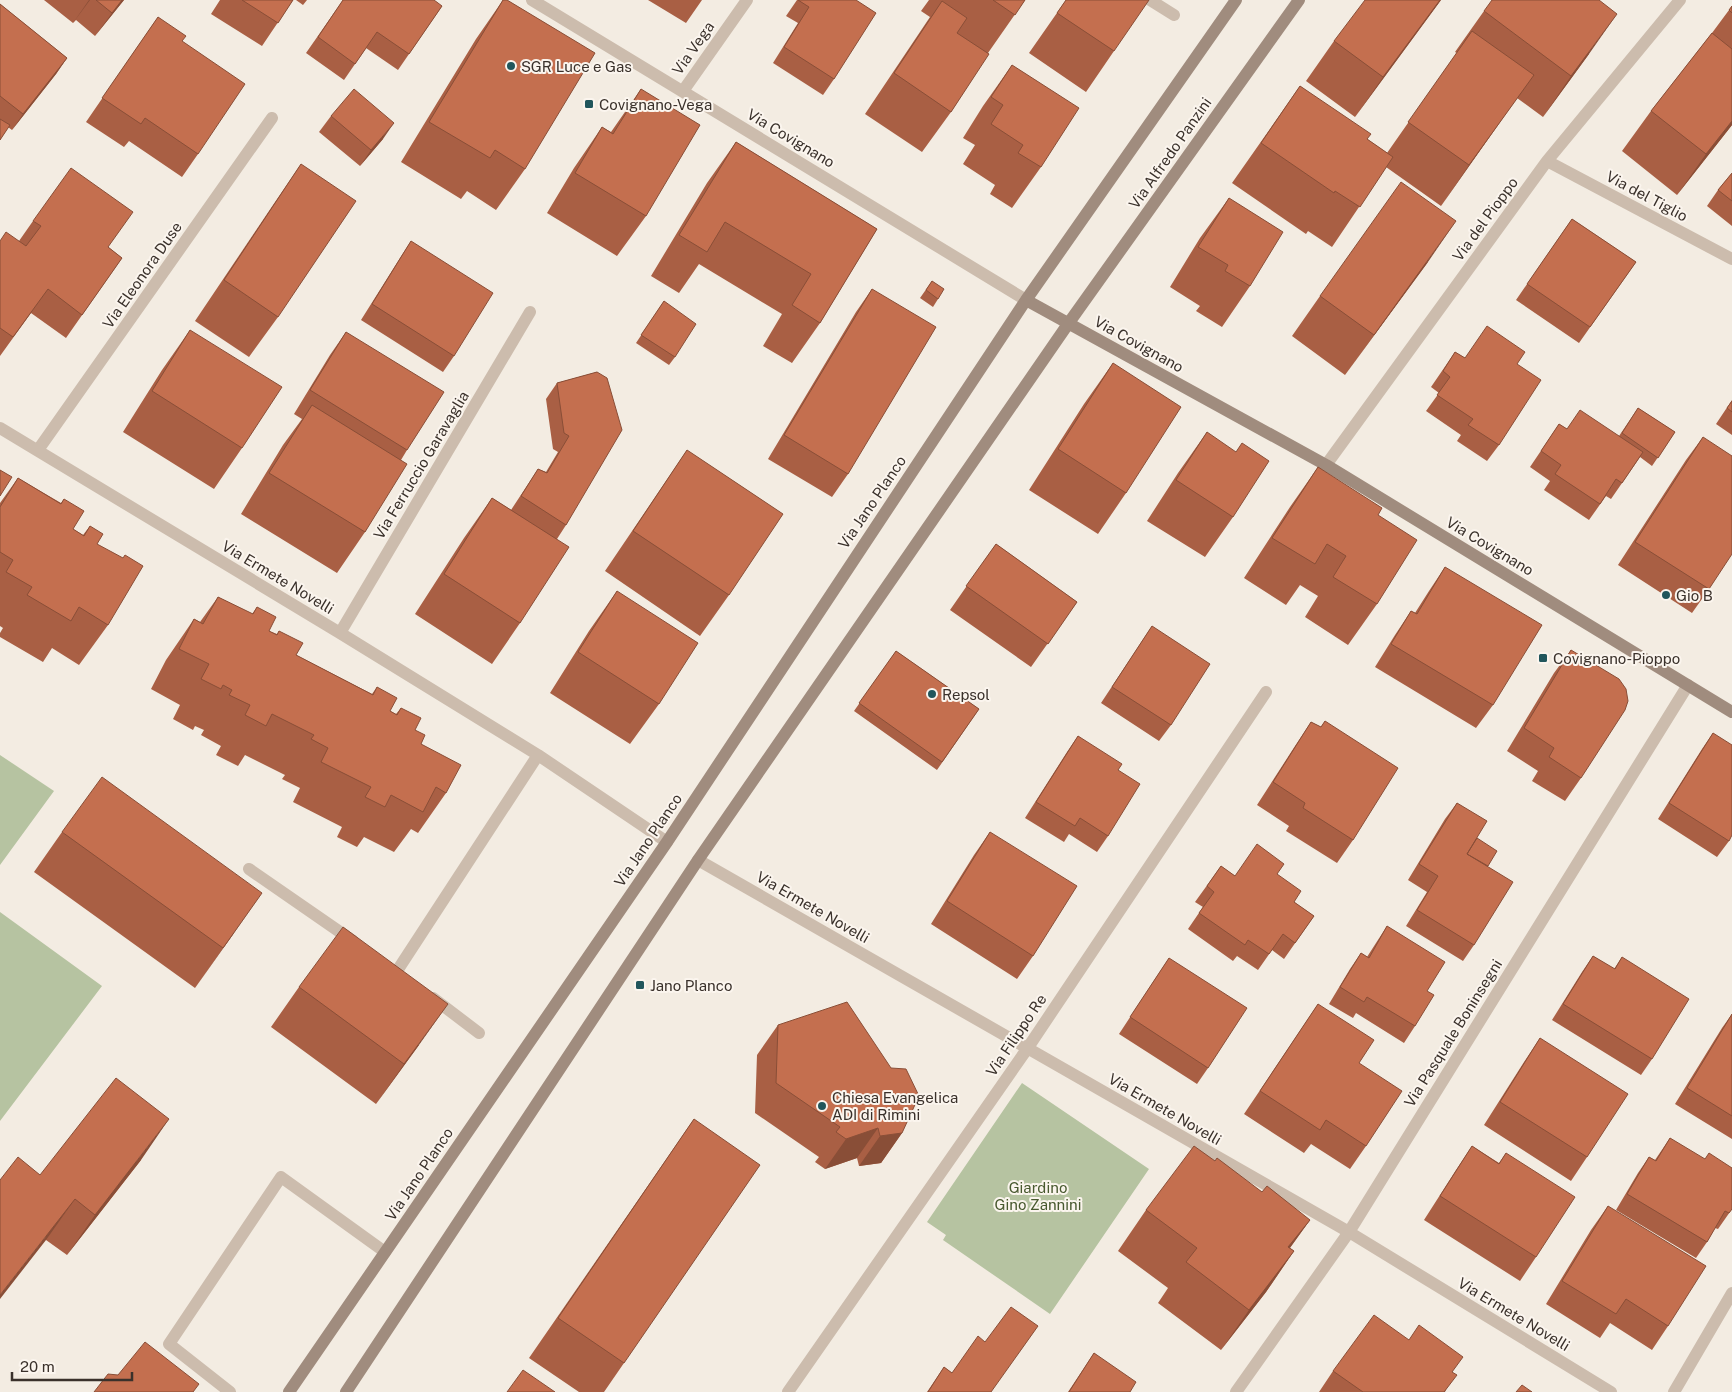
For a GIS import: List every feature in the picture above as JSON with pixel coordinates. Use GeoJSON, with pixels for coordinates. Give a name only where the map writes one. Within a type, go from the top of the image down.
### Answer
{"type":"FeatureCollection","features":[{"type":"Feature","properties":{"kind":"main road"},"geometry":{"type":"LineString","coordinates":[[1026,300],[1236,0]]}},
{"type":"Feature","properties":{"kind":"main road","name":"Via Alfredo Panzini"},"geometry":{"type":"LineString","coordinates":[[1068,324],[1299,0]]}},
{"type":"Feature","properties":{"kind":"main road","name":"Via Covignano"},"geometry":{"type":"LineString","coordinates":[[1026,300],[1326,465],[1732,712]]}},
{"type":"Feature","properties":{"kind":"main road","name":"Via Jano Planco"},"geometry":{"type":"LineString","coordinates":[[289,1392],[667,842],[1026,300]]}},
{"type":"Feature","properties":{"kind":"main road"},"geometry":{"type":"LineString","coordinates":[[346,1392],[698,860],[1068,324]]}},
{"type":"Feature","properties":{"kind":"street","name":"Via Covignano"},"geometry":{"type":"LineString","coordinates":[[532,0],[1026,300]]}},
{"type":"Feature","properties":{"kind":"street","name":"Via Vega"},"geometry":{"type":"LineString","coordinates":[[683,91],[747,0]]}},
{"type":"Feature","properties":{"kind":"street"},"geometry":{"type":"LineString","coordinates":[[1150,0],[1174,15]]}},
{"type":"Feature","properties":{"kind":"street","name":"Via del Pioppo"},"geometry":{"type":"LineString","coordinates":[[1326,465],[1548,161],[1680,0]]}},
{"type":"Feature","properties":{"kind":"street","name":"Via Eleonora Duse"},"geometry":{"type":"LineString","coordinates":[[38,450],[272,118]]}},
{"type":"Feature","properties":{"kind":"street","name":"Via del Tiglio"},"geometry":{"type":"LineString","coordinates":[[1548,161],[1732,259]]}},
{"type":"Feature","properties":{"kind":"street","name":"Via Ferruccio Garavaglia"},"geometry":{"type":"LineString","coordinates":[[340,633],[530,312]]}},
{"type":"Feature","properties":{"kind":"street","name":"Via Ermete Novelli"},"geometry":{"type":"LineString","coordinates":[[0,428],[340,633],[538,756],[667,842]]}},
{"type":"Feature","properties":{"kind":"street","name":"Via Pasquale Boninsegni"},"geometry":{"type":"LineString","coordinates":[[1236,1392],[1349,1232],[1688,685]]}},
{"type":"Feature","properties":{"kind":"street","name":"Via Filippo Re"},"geometry":{"type":"LineString","coordinates":[[788,1392],[1027,1049],[1266,692]]}},
{"type":"Feature","properties":{"kind":"street"},"geometry":{"type":"LineString","coordinates":[[397,971],[538,756]]}},
{"type":"Feature","properties":{"kind":"street","name":"Via Ermete Novelli"},"geometry":{"type":"LineString","coordinates":[[698,860],[1349,1232],[1611,1392]]}},
{"type":"Feature","properties":{"kind":"street"},"geometry":{"type":"LineString","coordinates":[[249,868],[366,950]]}},
{"type":"Feature","properties":{"kind":"street"},"geometry":{"type":"LineString","coordinates":[[419,988],[479,1033]]}},
{"type":"Feature","properties":{"kind":"street"},"geometry":{"type":"LineString","coordinates":[[230,1392],[169,1344],[281,1177],[385,1252]]}},
{"type":"Feature","properties":{"kind":"street"},"geometry":{"type":"LineString","coordinates":[[1674,1392],[1732,1293]]}},
{"type":"Feature","properties":{"kind":"green space"},"geometry":{"type":"Polygon","coordinates":[[[0,755],[54,791],[0,865],[0,755]]]}},
{"type":"Feature","properties":{"kind":"green space"},"geometry":{"type":"Polygon","coordinates":[[[0,912],[102,986],[0,1121],[0,912]]]}},
{"type":"Feature","properties":{"kind":"green space","name":"Giardino Gino Zannini"},"geometry":{"type":"Polygon","coordinates":[[[1022,1083],[1149,1169],[1050,1314],[943,1240],[946,1235],[927,1222],[1022,1083]]]}},
{"type":"Feature","properties":{"kind":"building"},"geometry":{"type":"Polygon","coordinates":[[[96,0],[122,0],[112,13],[96,0]]]}},
{"type":"Feature","properties":{"kind":"building"},"geometry":{"type":"Polygon","coordinates":[[[242,0],[293,0],[278,23],[242,0]]]}},
{"type":"Feature","properties":{"kind":"building"},"geometry":{"type":"Polygon","coordinates":[[[343,0],[434,0],[442,6],[409,54],[377,32],[355,64],[318,37],[343,0]]]}},
{"type":"Feature","properties":{"kind":"building"},"geometry":{"type":"Polygon","coordinates":[[[503,0],[507,0],[595,53],[525,169],[495,150],[490,158],[429,122],[503,0]]]}},
{"type":"Feature","properties":{"kind":"building"},"geometry":{"type":"Polygon","coordinates":[[[798,0],[856,0],[876,13],[834,79],[784,47],[809,7],[798,0]]]}},
{"type":"Feature","properties":{"kind":"building"},"geometry":{"type":"Polygon","coordinates":[[[993,0],[1025,0],[1015,15],[993,0]]]}},
{"type":"Feature","properties":{"kind":"building"},"geometry":{"type":"Polygon","coordinates":[[[1066,0],[1149,0],[1114,51],[1057,13],[1066,0]]]}},
{"type":"Feature","properties":{"kind":"building"},"geometry":{"type":"Polygon","coordinates":[[[1365,0],[1440,0],[1383,77],[1334,41],[1365,0]]]}},
{"type":"Feature","properties":{"kind":"building"},"geometry":{"type":"Polygon","coordinates":[[[1492,0],[1599,0],[1617,14],[1571,76],[1484,11],[1492,0]]]}},
{"type":"Feature","properties":{"kind":"building"},"geometry":{"type":"Polygon","coordinates":[[[942,1],[967,18],[957,33],[989,54],[951,112],[894,73],[942,1]]]}},
{"type":"Feature","properties":{"kind":"building"},"geometry":{"type":"Polygon","coordinates":[[[0,4],[67,58],[23,114],[0,96],[0,4]]]}},
{"type":"Feature","properties":{"kind":"building"},"geometry":{"type":"Polygon","coordinates":[[[158,17],[186,36],[182,41],[245,84],[198,154],[145,118],[141,124],[102,98],[158,17]]]}},
{"type":"Feature","properties":{"kind":"building"},"geometry":{"type":"Polygon","coordinates":[[[1472,31],[1534,75],[1469,165],[1408,122],[1472,31]]]}},
{"type":"Feature","properties":{"kind":"building"},"geometry":{"type":"Polygon","coordinates":[[[1712,33],[1732,49],[1732,121],[1706,154],[1651,111],[1712,33]]]}},
{"type":"Feature","properties":{"kind":"building"},"geometry":{"type":"Polygon","coordinates":[[[1012,65],[1079,108],[1041,167],[1018,153],[1023,145],[991,124],[1003,105],[991,97],[1012,65]]]}},
{"type":"Feature","properties":{"kind":"building"},"geometry":{"type":"Polygon","coordinates":[[[1300,86],[1371,134],[1367,139],[1393,157],[1360,207],[1335,191],[1334,193],[1261,143],[1300,86]]]}},
{"type":"Feature","properties":{"kind":"building"},"geometry":{"type":"Polygon","coordinates":[[[354,89],[394,123],[371,150],[331,116],[354,89]]]}},
{"type":"Feature","properties":{"kind":"building"},"geometry":{"type":"Polygon","coordinates":[[[641,89],[700,125],[646,216],[575,173],[602,127],[613,134],[641,89]]]}},
{"type":"Feature","properties":{"kind":"building"},"geometry":{"type":"Polygon","coordinates":[[[0,119],[10,125],[0,140],[0,119]]]}},
{"type":"Feature","properties":{"kind":"building"},"geometry":{"type":"Polygon","coordinates":[[[736,142],[877,229],[820,323],[792,305],[811,274],[725,222],[707,252],[679,235],[736,142]]]}},
{"type":"Feature","properties":{"kind":"building"},"geometry":{"type":"Polygon","coordinates":[[[301,164],[356,201],[278,317],[224,280],[301,164]]]}},
{"type":"Feature","properties":{"kind":"building"},"geometry":{"type":"Polygon","coordinates":[[[71,168],[133,212],[108,247],[122,258],[82,315],[48,289],[13,337],[0,328],[0,241],[6,232],[26,246],[41,226],[33,221],[71,168]]]}},
{"type":"Feature","properties":{"kind":"building"},"geometry":{"type":"Polygon","coordinates":[[[1732,173],[1732,201],[1718,190],[1732,173]]]}},
{"type":"Feature","properties":{"kind":"building"},"geometry":{"type":"Polygon","coordinates":[[[1401,182],[1456,221],[1374,335],[1320,296],[1401,182]]]}},
{"type":"Feature","properties":{"kind":"building"},"geometry":{"type":"Polygon","coordinates":[[[1229,198],[1283,232],[1250,286],[1225,271],[1228,265],[1198,247],[1229,198]]]}},
{"type":"Feature","properties":{"kind":"building"},"geometry":{"type":"Polygon","coordinates":[[[1572,219],[1636,262],[1590,327],[1527,284],[1572,219]]]}},
{"type":"Feature","properties":{"kind":"building"},"geometry":{"type":"Polygon","coordinates":[[[411,241],[493,293],[454,356],[372,304],[411,241]]]}},
{"type":"Feature","properties":{"kind":"building"},"geometry":{"type":"Polygon","coordinates":[[[932,281],[944,289],[938,299],[926,290],[932,281]]]}},
{"type":"Feature","properties":{"kind":"building"},"geometry":{"type":"Polygon","coordinates":[[[872,289],[936,327],[848,474],[784,435],[872,289]]]}},
{"type":"Feature","properties":{"kind":"building"},"geometry":{"type":"Polygon","coordinates":[[[664,301],[696,324],[675,357],[641,335],[664,301]]]}},
{"type":"Feature","properties":{"kind":"building"},"geometry":{"type":"Polygon","coordinates":[[[1487,326],[1525,352],[1517,364],[1541,380],[1499,445],[1468,425],[1473,419],[1437,395],[1450,377],[1443,371],[1455,352],[1465,358],[1487,326]]]}},
{"type":"Feature","properties":{"kind":"building"},"geometry":{"type":"Polygon","coordinates":[[[190,330],[282,387],[242,448],[152,391],[190,330]]]}},
{"type":"Feature","properties":{"kind":"building"},"geometry":{"type":"Polygon","coordinates":[[[346,332],[444,392],[407,450],[310,390],[346,332]]]}},
{"type":"Feature","properties":{"kind":"building"},"geometry":{"type":"Polygon","coordinates":[[[1113,363],[1181,407],[1126,493],[1058,449],[1113,363]]]}},
{"type":"Feature","properties":{"kind":"building"},"geometry":{"type":"Polygon","coordinates":[[[597,372],[607,378],[622,430],[566,525],[521,496],[538,469],[547,473],[569,436],[564,433],[557,383],[597,372]]]}},
{"type":"Feature","properties":{"kind":"building"},"geometry":{"type":"Polygon","coordinates":[[[1732,401],[1732,412],[1727,408],[1732,401]]]}},
{"type":"Feature","properties":{"kind":"building"},"geometry":{"type":"Polygon","coordinates":[[[312,405],[407,464],[365,532],[269,473],[312,405]]]}},
{"type":"Feature","properties":{"kind":"building"},"geometry":{"type":"Polygon","coordinates":[[[1638,408],[1675,432],[1658,458],[1622,433],[1638,408]]]}},
{"type":"Feature","properties":{"kind":"building"},"geometry":{"type":"Polygon","coordinates":[[[1580,410],[1643,452],[1622,483],[1616,479],[1600,504],[1555,474],[1561,465],[1541,451],[1559,424],[1567,429],[1580,410]]]}},
{"type":"Feature","properties":{"kind":"building"},"geometry":{"type":"Polygon","coordinates":[[[1207,432],[1236,452],[1242,443],[1269,461],[1233,517],[1176,480],[1207,432]]]}},
{"type":"Feature","properties":{"kind":"building"},"geometry":{"type":"Polygon","coordinates":[[[1703,437],[1732,456],[1732,554],[1709,589],[1635,542],[1703,437]]]}},
{"type":"Feature","properties":{"kind":"building"},"geometry":{"type":"Polygon","coordinates":[[[687,450],[783,514],[729,595],[633,531],[687,450]]]}},
{"type":"Feature","properties":{"kind":"building"},"geometry":{"type":"Polygon","coordinates":[[[1318,467],[1382,508],[1378,515],[1417,540],[1377,604],[1333,577],[1346,556],[1327,544],[1315,564],[1272,538],[1318,467]]]}},
{"type":"Feature","properties":{"kind":"building"},"geometry":{"type":"Polygon","coordinates":[[[0,470],[12,477],[0,496],[0,470]]]}},
{"type":"Feature","properties":{"kind":"building"},"geometry":{"type":"Polygon","coordinates":[[[18,478],[61,504],[64,499],[84,511],[73,529],[84,536],[90,526],[103,534],[97,544],[123,558],[125,555],[143,566],[108,625],[79,607],[71,621],[27,595],[32,587],[6,572],[13,560],[0,552],[0,507],[18,478]]]}},
{"type":"Feature","properties":{"kind":"building"},"geometry":{"type":"Polygon","coordinates":[[[492,498],[569,547],[520,623],[444,574],[492,498]]]}},
{"type":"Feature","properties":{"kind":"building"},"geometry":{"type":"Polygon","coordinates":[[[996,544],[1077,602],[1048,644],[966,586],[996,544]]]}},
{"type":"Feature","properties":{"kind":"building"},"geometry":{"type":"Polygon","coordinates":[[[1445,567],[1542,625],[1493,705],[1391,644],[1411,611],[1417,614],[1445,567]]]}},
{"type":"Feature","properties":{"kind":"building"},"geometry":{"type":"Polygon","coordinates":[[[617,591],[698,643],[659,704],[578,652],[617,591]]]}},
{"type":"Feature","properties":{"kind":"building"},"geometry":{"type":"Polygon","coordinates":[[[218,597],[253,614],[257,607],[276,617],[269,631],[277,635],[279,631],[303,643],[296,655],[373,695],[377,687],[397,698],[390,711],[397,715],[401,708],[421,718],[415,730],[425,735],[421,744],[461,765],[446,793],[436,787],[423,812],[391,795],[385,807],[365,797],[371,787],[321,762],[328,748],[311,739],[314,735],[272,714],[266,726],[245,715],[250,705],[229,695],[232,690],[223,685],[221,689],[201,679],[209,664],[179,649],[194,619],[203,624],[218,597]]]}},
{"type":"Feature","properties":{"kind":"building"},"geometry":{"type":"Polygon","coordinates":[[[1152,626],[1210,664],[1171,725],[1112,687],[1152,626]]]}},
{"type":"Feature","properties":{"kind":"building"},"geometry":{"type":"Polygon","coordinates":[[[1571,650],[1619,679],[1626,689],[1628,701],[1625,710],[1581,778],[1549,757],[1554,748],[1524,728],[1571,650]]]}},
{"type":"Feature","properties":{"kind":"building"},"geometry":{"type":"Polygon","coordinates":[[[896,651],[979,709],[942,762],[859,703],[896,651]]]}},
{"type":"Feature","properties":{"kind":"building"},"geometry":{"type":"Polygon","coordinates":[[[1325,721],[1398,768],[1353,840],[1303,808],[1305,803],[1273,782],[1311,722],[1321,727],[1325,721]]]}},
{"type":"Feature","properties":{"kind":"building"},"geometry":{"type":"Polygon","coordinates":[[[1713,733],[1732,745],[1732,835],[1729,841],[1669,803],[1713,733]]]}},
{"type":"Feature","properties":{"kind":"building"},"geometry":{"type":"Polygon","coordinates":[[[1078,736],[1122,764],[1118,770],[1140,784],[1108,836],[1080,818],[1075,826],[1036,802],[1078,736]]]}},
{"type":"Feature","properties":{"kind":"building"},"geometry":{"type":"Polygon","coordinates":[[[102,777],[262,893],[223,948],[62,832],[102,777]]]}},
{"type":"Feature","properties":{"kind":"building"},"geometry":{"type":"Polygon","coordinates":[[[1457,803],[1487,821],[1467,854],[1513,882],[1474,945],[1417,910],[1438,876],[1419,864],[1457,803]]]}},
{"type":"Feature","properties":{"kind":"building"},"geometry":{"type":"Polygon","coordinates":[[[990,832],[1077,886],[1033,956],[947,901],[990,832]]]}},
{"type":"Feature","properties":{"kind":"building"},"geometry":{"type":"Polygon","coordinates":[[[1477,838],[1497,851],[1488,866],[1467,854],[1477,838]]]}},
{"type":"Feature","properties":{"kind":"building"},"geometry":{"type":"Polygon","coordinates":[[[1257,844],[1284,864],[1277,874],[1301,891],[1294,902],[1314,916],[1295,943],[1283,934],[1269,954],[1248,940],[1245,945],[1199,913],[1214,892],[1207,886],[1221,866],[1235,876],[1257,844]]]}},
{"type":"Feature","properties":{"kind":"building"},"geometry":{"type":"Polygon","coordinates":[[[1387,926],[1445,962],[1427,991],[1434,995],[1415,1026],[1367,997],[1364,1002],[1340,987],[1361,953],[1369,958],[1387,926]]]}},
{"type":"Feature","properties":{"kind":"building"},"geometry":{"type":"Polygon","coordinates":[[[343,927],[448,1004],[404,1064],[299,987],[343,927]]]}},
{"type":"Feature","properties":{"kind":"building"},"geometry":{"type":"Polygon","coordinates":[[[1593,956],[1615,969],[1622,957],[1689,999],[1652,1059],[1563,1004],[1593,956]]]}},
{"type":"Feature","properties":{"kind":"building"},"geometry":{"type":"Polygon","coordinates":[[[1169,958],[1247,1008],[1208,1068],[1130,1017],[1169,958]]]}},
{"type":"Feature","properties":{"kind":"building"},"geometry":{"type":"Polygon","coordinates":[[[847,1002],[891,1068],[906,1069],[919,1096],[902,1133],[880,1136],[878,1128],[846,1139],[836,1132],[840,1127],[776,1083],[778,1025],[847,1002]]]}},
{"type":"Feature","properties":{"kind":"building"},"geometry":{"type":"Polygon","coordinates":[[[1318,1004],[1374,1040],[1359,1063],[1402,1091],[1366,1146],[1326,1120],[1320,1130],[1260,1091],[1318,1004]]]}},
{"type":"Feature","properties":{"kind":"building"},"geometry":{"type":"Polygon","coordinates":[[[1732,1014],[1732,1116],[1687,1088],[1732,1014]]]}},
{"type":"Feature","properties":{"kind":"building"},"geometry":{"type":"Polygon","coordinates":[[[1540,1038],[1628,1094],[1587,1157],[1500,1102],[1540,1038]]]}},
{"type":"Feature","properties":{"kind":"building"},"geometry":{"type":"Polygon","coordinates":[[[116,1078],[169,1119],[95,1215],[75,1199],[0,1295],[0,1180],[18,1157],[40,1175],[116,1078]]]}},
{"type":"Feature","properties":{"kind":"building"},"geometry":{"type":"Polygon","coordinates":[[[694,1119],[760,1165],[624,1363],[558,1318],[694,1119]]]}},
{"type":"Feature","properties":{"kind":"building"},"geometry":{"type":"Polygon","coordinates":[[[1670,1138],[1705,1159],[1709,1153],[1732,1168],[1732,1209],[1729,1213],[1725,1211],[1707,1242],[1627,1194],[1649,1157],[1656,1161],[1670,1138]]]}},
{"type":"Feature","properties":{"kind":"building"},"geometry":{"type":"Polygon","coordinates":[[[1194,1146],[1215,1161],[1217,1158],[1262,1192],[1267,1186],[1310,1220],[1288,1247],[1294,1251],[1249,1310],[1186,1262],[1197,1248],[1146,1210],[1194,1146]]]}},
{"type":"Feature","properties":{"kind":"building"},"geometry":{"type":"Polygon","coordinates":[[[1472,1146],[1499,1164],[1506,1153],[1575,1197],[1536,1257],[1440,1196],[1472,1146]]]}},
{"type":"Feature","properties":{"kind":"building"},"geometry":{"type":"Polygon","coordinates":[[[1608,1206],[1706,1266],[1668,1326],[1626,1299],[1616,1314],[1562,1281],[1608,1206]]]}},
{"type":"Feature","properties":{"kind":"building"},"geometry":{"type":"Polygon","coordinates":[[[1011,1307],[1038,1326],[991,1392],[928,1392],[944,1367],[952,1373],[978,1336],[985,1342],[1011,1307]]]}},
{"type":"Feature","properties":{"kind":"building"},"geometry":{"type":"Polygon","coordinates":[[[1374,1315],[1409,1340],[1419,1325],[1463,1357],[1452,1372],[1457,1375],[1444,1392],[1363,1392],[1333,1371],[1374,1315]]]}},
{"type":"Feature","properties":{"kind":"building"},"geometry":{"type":"Polygon","coordinates":[[[145,1342],[199,1384],[193,1392],[94,1392],[108,1374],[118,1375],[145,1342]]]}},
{"type":"Feature","properties":{"kind":"building"},"geometry":{"type":"Polygon","coordinates":[[[1094,1353],[1136,1382],[1130,1392],[1069,1392],[1094,1353]]]}},
{"type":"Feature","properties":{"kind":"building"},"geometry":{"type":"Polygon","coordinates":[[[523,1370],[555,1392],[507,1392],[523,1370]]]}},
{"type":"Feature","properties":{"kind":"building"},"geometry":{"type":"Polygon","coordinates":[[[1522,1385],[1532,1392],[1516,1392],[1522,1385]]]}},
{"type":"Feature","properties":{"kind":"place","name":"SGR Luce e Gas"},"geometry":{"type":"Point","coordinates":[511,66]}},
{"type":"Feature","properties":{"kind":"place","name":"Covignano-Vega"},"geometry":{"type":"Point","coordinates":[589,104]}},
{"type":"Feature","properties":{"kind":"place","name":"Gio B"},"geometry":{"type":"Point","coordinates":[1666,595]}},
{"type":"Feature","properties":{"kind":"place","name":"Covignano-Pioppo"},"geometry":{"type":"Point","coordinates":[1543,658]}},
{"type":"Feature","properties":{"kind":"place","name":"Repsol"},"geometry":{"type":"Point","coordinates":[932,694]}},
{"type":"Feature","properties":{"kind":"place","name":"Jano Planco"},"geometry":{"type":"Point","coordinates":[640,985]}},
{"type":"Feature","properties":{"kind":"place","name":"Chiesa Evangelica ADI di Rimini"},"geometry":{"type":"Point","coordinates":[822,1106]}}]}
